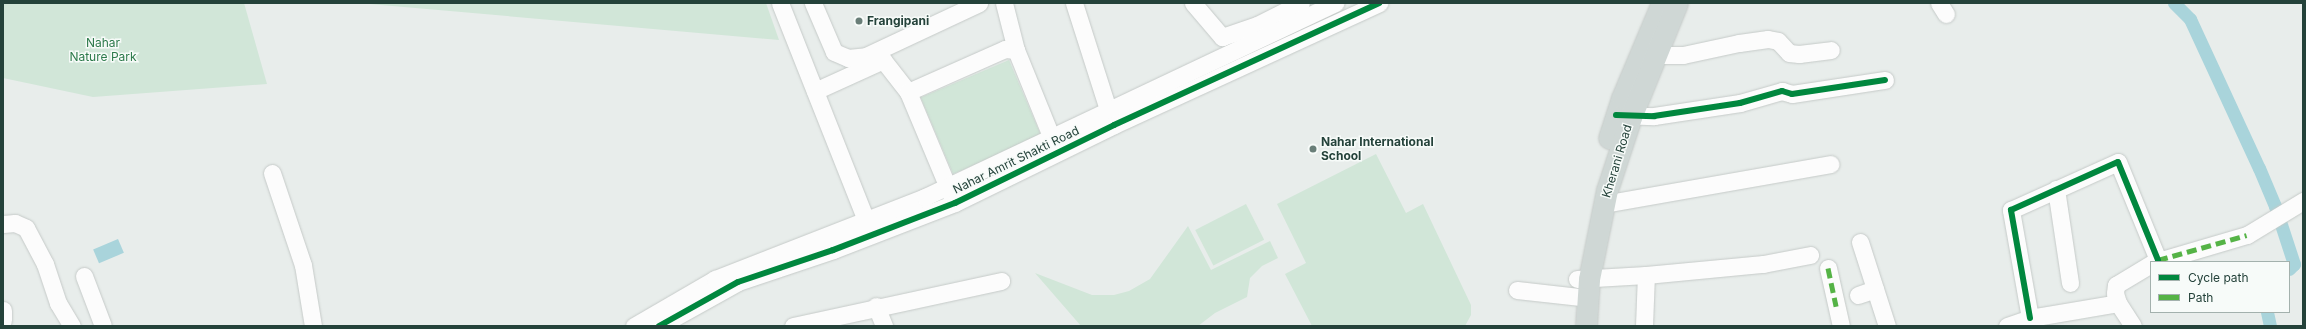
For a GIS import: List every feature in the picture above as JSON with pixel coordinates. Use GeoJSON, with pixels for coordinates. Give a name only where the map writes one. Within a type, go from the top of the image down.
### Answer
{"type":"FeatureCollection","features":[{"type":"Feature","properties":{"kind":"main road","name":"Kherani Road"},"geometry":{"type":"LineString","coordinates":[[1586,326],[1582,288],[1593,187],[1624,116],[1648,55],[1662,3]]}},
{"type":"Feature","properties":{"kind":"main road","name":"Kherani Road"},"geometry":{"type":"LineString","coordinates":[[1648,55],[1677,3]]}},
{"type":"Feature","properties":{"kind":"main road","name":"Kherani Road"},"geometry":{"type":"LineString","coordinates":[[1574,326],[1624,116]]}},
{"type":"Feature","properties":{"kind":"street"},"geometry":{"type":"LineString","coordinates":[[780,3],[872,235]]}},
{"type":"Feature","properties":{"kind":"street"},"geometry":{"type":"LineString","coordinates":[[814,3],[834,52],[848,58],[866,56],[979,3]]}},
{"type":"Feature","properties":{"kind":"street"},"geometry":{"type":"LineString","coordinates":[[815,91],[884,60],[1001,3]]}},
{"type":"Feature","properties":{"kind":"street"},"geometry":{"type":"LineString","coordinates":[[1004,3],[1016,50],[1057,152]]}},
{"type":"Feature","properties":{"kind":"street"},"geometry":{"type":"LineString","coordinates":[[1074,3],[1107,109],[1114,125]]}},
{"type":"Feature","properties":{"kind":"street"},"geometry":{"type":"LineString","coordinates":[[1193,3],[1222,37],[1257,25],[1301,3]]}},
{"type":"Feature","properties":{"kind":"street","name":"Nahar Amrit Shakti Road"},"geometry":{"type":"LineString","coordinates":[[634,326],[714,279],[948,186],[1107,109],[1225,49],[1335,3]]}},
{"type":"Feature","properties":{"kind":"street","name":"Nahar Amrit Shakti Road"},"geometry":{"type":"LineString","coordinates":[[659,326],[738,282],[872,235],[954,203],[1057,152],[1369,5]]}},
{"type":"Feature","properties":{"kind":"street"},"geometry":{"type":"LineString","coordinates":[[1648,55],[1683,55],[1739,43],[1768,39],[1778,41],[1789,52],[1799,54],[1831,50]]}},
{"type":"Feature","properties":{"kind":"street"},"geometry":{"type":"LineString","coordinates":[[908,92],[1005,49],[1016,50]]}},
{"type":"Feature","properties":{"kind":"street"},"geometry":{"type":"LineString","coordinates":[[884,60],[908,92],[954,203]]}},
{"type":"Feature","properties":{"kind":"street"},"geometry":{"type":"LineString","coordinates":[[1624,116],[1654,116],[1740,102],[1782,91],[1792,94],[1885,80]]}},
{"type":"Feature","properties":{"kind":"street"},"geometry":{"type":"LineString","coordinates":[[2030,318],[2010,210],[2118,162],[2154,261]]}},
{"type":"Feature","properties":{"kind":"street"},"geometry":{"type":"LineString","coordinates":[[1604,204],[1831,164]]}},
{"type":"Feature","properties":{"kind":"street"},"geometry":{"type":"LineString","coordinates":[[272,172],[304,265],[313,326]]}},
{"type":"Feature","properties":{"kind":"street"},"geometry":{"type":"LineString","coordinates":[[974,174],[983,188]]}},
{"type":"Feature","properties":{"kind":"street"},"geometry":{"type":"LineString","coordinates":[[2056,189],[2070,283]]}},
{"type":"Feature","properties":{"kind":"street"},"geometry":{"type":"LineString","coordinates":[[2157,261],[2247,235],[2303,201]]}},
{"type":"Feature","properties":{"kind":"street"},"geometry":{"type":"LineString","coordinates":[[3,224],[14,223],[26,228],[45,264],[58,303],[72,326]]}},
{"type":"Feature","properties":{"kind":"street"},"geometry":{"type":"LineString","coordinates":[[1860,242],[1887,326]]}},
{"type":"Feature","properties":{"kind":"street"},"geometry":{"type":"LineString","coordinates":[[1517,290],[1582,288],[1646,275],[1763,264],[1810,255]]}},
{"type":"Feature","properties":{"kind":"street"},"geometry":{"type":"LineString","coordinates":[[2133,326],[2118,303],[2115,293],[2116,285],[2150,264]]}},
{"type":"Feature","properties":{"kind":"street"},"geometry":{"type":"LineString","coordinates":[[1828,268],[1841,326]]}},
{"type":"Feature","properties":{"kind":"street"},"geometry":{"type":"LineString","coordinates":[[1644,326],[1646,275]]}},
{"type":"Feature","properties":{"kind":"street"},"geometry":{"type":"LineString","coordinates":[[84,276],[104,326]]}},
{"type":"Feature","properties":{"kind":"street"},"geometry":{"type":"LineString","coordinates":[[793,326],[876,306],[1002,280]]}},
{"type":"Feature","properties":{"kind":"street"},"geometry":{"type":"LineString","coordinates":[[1858,295],[1875,289]]}},
{"type":"Feature","properties":{"kind":"street"},"geometry":{"type":"LineString","coordinates":[[2007,326],[2030,318],[2118,303]]}},
{"type":"Feature","properties":{"kind":"street"},"geometry":{"type":"LineString","coordinates":[[876,306],[884,326]]}},
{"type":"Feature","properties":{"kind":"street"},"geometry":{"type":"LineString","coordinates":[[3,310],[3,320]]}},
{"type":"Feature","properties":{"kind":"green space","name":"Nahar Nature Park"},"geometry":{"type":"Polygon","coordinates":[[[3,3],[244,3],[267,84],[93,97],[3,78],[3,3]]]}},
{"type":"Feature","properties":{"kind":"green space"},"geometry":{"type":"Polygon","coordinates":[[[358,3],[766,3],[779,40],[358,3]]]}},
{"type":"Feature","properties":{"kind":"green space"},"geometry":{"type":"Polygon","coordinates":[[[1009,60],[1041,136],[953,174],[921,98],[1009,60]]]}},
{"type":"Feature","properties":{"kind":"green space"},"geometry":{"type":"Polygon","coordinates":[[[1376,154],[1406,213],[1423,204],[1471,305],[1471,315],[1465,326],[1312,326],[1285,274],[1306,263],[1277,204],[1376,154]]]}},
{"type":"Feature","properties":{"kind":"green space"},"geometry":{"type":"Polygon","coordinates":[[[1246,204],[1264,240],[1213,266],[1195,230],[1246,204]]]}},
{"type":"Feature","properties":{"kind":"green space"},"geometry":{"type":"Polygon","coordinates":[[[1188,226],[1211,270],[1270,241],[1278,258],[1262,266],[1250,278],[1247,297],[1215,313],[1198,326],[1081,326],[1035,273],[1092,295],[1114,295],[1129,291],[1150,279],[1188,226]]]}},
{"type":"Feature","properties":{"kind":"water"},"geometry":{"type":"Polygon","coordinates":[[[118,239],[124,253],[99,263],[93,250],[118,239]]]}},
{"type":"Feature","properties":{"kind":"waterway"},"geometry":{"type":"LineString","coordinates":[[2174,3],[2190,19],[2259,168],[2275,206],[2294,264],[2290,268]]}},
{"type":"Feature","properties":{"kind":"waterway"},"geometry":{"type":"LineString","coordinates":[[2267,313],[2270,326]]}},
{"type":"Feature","properties":{"kind":"marked path"},"geometry":{"type":"LineString","coordinates":[[2158,260],[2247,235]]}},
{"type":"Feature","properties":{"kind":"marked path"},"geometry":{"type":"LineString","coordinates":[[1828,268],[1836,306]]}},
{"type":"Feature","properties":{"kind":"cycle path"},"geometry":{"type":"LineString","coordinates":[[659,326],[738,282],[833,250],[955,203],[1114,125],[1379,3]]}},
{"type":"Feature","properties":{"kind":"cycle path"},"geometry":{"type":"LineString","coordinates":[[1616,115],[1654,116],[1740,103],[1782,91],[1792,94],[1885,80]]}},
{"type":"Feature","properties":{"kind":"cycle path"},"geometry":{"type":"LineString","coordinates":[[2030,318],[2011,210],[2118,162],[2158,260]]}},
{"type":"Feature","properties":{"kind":"place","name":"Frangipani"},"geometry":{"type":"Point","coordinates":[859,21]}},
{"type":"Feature","properties":{"kind":"place","name":"Nahar International School"},"geometry":{"type":"Point","coordinates":[1313,149]}}]}
